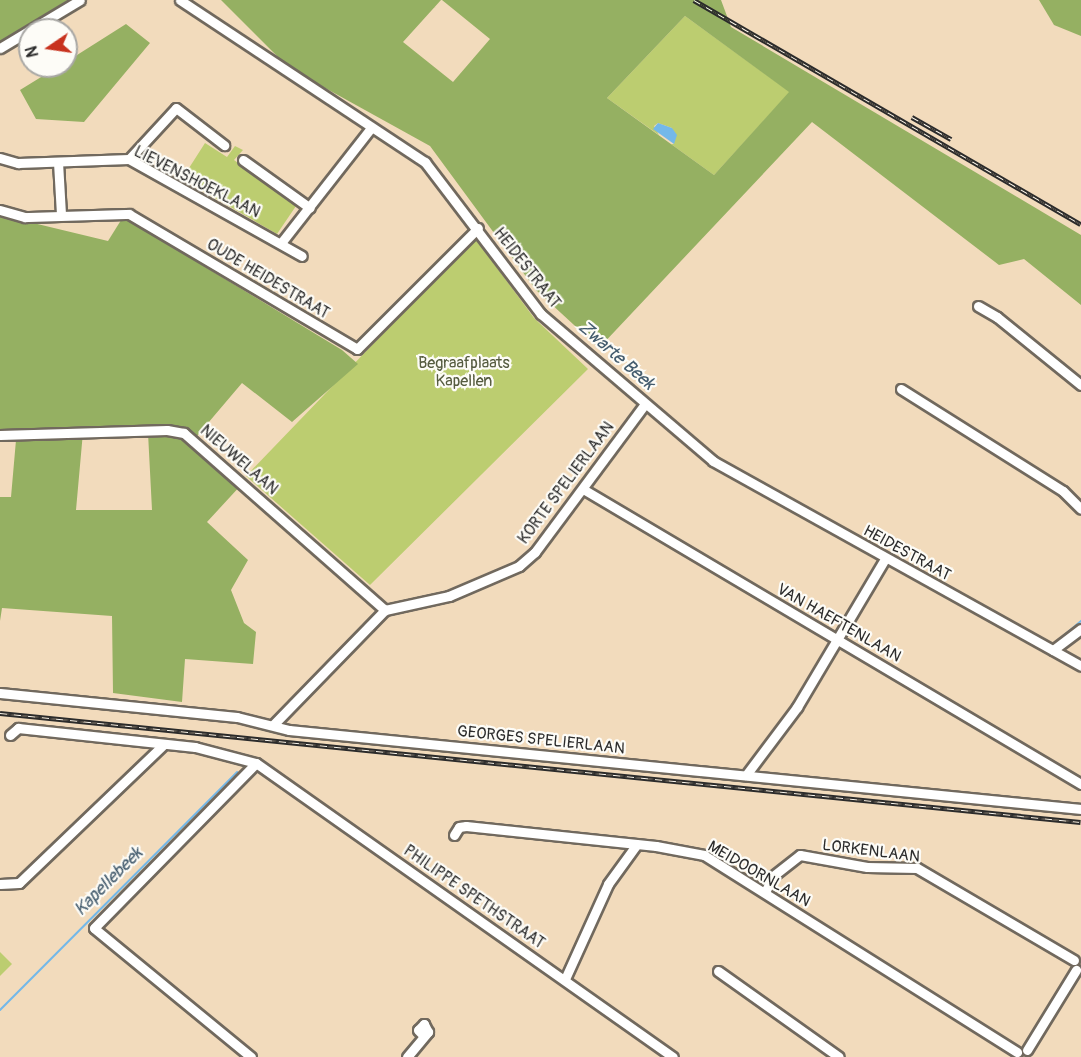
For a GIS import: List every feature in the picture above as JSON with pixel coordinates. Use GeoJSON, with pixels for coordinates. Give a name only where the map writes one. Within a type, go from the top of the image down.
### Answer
{"type":"FeatureCollection","features":[{"type":"Feature","properties":{"kind":"street"},"geometry":{"type":"LineString","coordinates":[[0,48],[80,0]]}},
{"type":"Feature","properties":{"kind":"street","name":"HEIDESTRAAT"},"geometry":{"type":"LineString","coordinates":[[180,0],[424,162],[478,228],[541,314],[644,405],[733,474],[1081,666]]}},
{"type":"Feature","properties":{"kind":"street"},"geometry":{"type":"LineString","coordinates":[[129,159],[176,108],[224,145]]}},
{"type":"Feature","properties":{"kind":"street"},"geometry":{"type":"LineString","coordinates":[[281,243],[371,128]]}},
{"type":"Feature","properties":{"kind":"street","name":"LIEVENSHOEKLAAN"},"geometry":{"type":"LineString","coordinates":[[0,158],[18,163],[129,159],[302,256]]}},
{"type":"Feature","properties":{"kind":"street"},"geometry":{"type":"LineString","coordinates":[[243,160],[310,208]]}},
{"type":"Feature","properties":{"kind":"street"},"geometry":{"type":"LineString","coordinates":[[58,162],[61,214]]}},
{"type":"Feature","properties":{"kind":"street","name":"OUDE HEIDESTRAAT"},"geometry":{"type":"LineString","coordinates":[[0,210],[25,217],[129,213],[357,349],[478,228]]}},
{"type":"Feature","properties":{"kind":"street"},"geometry":{"type":"LineString","coordinates":[[978,306],[997,317],[1081,386]]}},
{"type":"Feature","properties":{"kind":"street"},"geometry":{"type":"LineString","coordinates":[[901,389],[1079,503]]}},
{"type":"Feature","properties":{"kind":"street","name":"KORTE SPELIERLAAN"},"geometry":{"type":"LineString","coordinates":[[385,610],[449,596],[519,566],[535,552],[644,405]]}},
{"type":"Feature","properties":{"kind":"street","name":"NIEUWELAAN"},"geometry":{"type":"LineString","coordinates":[[0,435],[167,430],[184,433],[385,610]]}},
{"type":"Feature","properties":{"kind":"street","name":"VAN HAEFTENLAAN"},"geometry":{"type":"LineString","coordinates":[[583,489],[1081,784]]}},
{"type":"Feature","properties":{"kind":"street"},"geometry":{"type":"LineString","coordinates":[[746,775],[797,706],[885,559]]}},
{"type":"Feature","properties":{"kind":"street"},"geometry":{"type":"LineString","coordinates":[[273,725],[385,610]]}},
{"type":"Feature","properties":{"kind":"street"},"geometry":{"type":"LineString","coordinates":[[1053,650],[1081,629]]}},
{"type":"Feature","properties":{"kind":"street","name":"GEORGES SPELIERLAAN"},"geometry":{"type":"LineString","coordinates":[[0,693],[237,717],[289,730],[1081,809]]}},
{"type":"Feature","properties":{"kind":"street","name":"PHILIPPE SPETHSTRAAT"},"geometry":{"type":"LineString","coordinates":[[10,735],[18,728],[195,747],[256,764],[674,1057]]}},
{"type":"Feature","properties":{"kind":"street"},"geometry":{"type":"LineString","coordinates":[[1,883],[19,883],[164,744]]}},
{"type":"Feature","properties":{"kind":"street"},"geometry":{"type":"LineString","coordinates":[[251,1057],[94,928],[256,764]]}},
{"type":"Feature","properties":{"kind":"street","name":"MEIDOORNLAAN"},"geometry":{"type":"LineString","coordinates":[[454,835],[459,827],[466,826],[637,844],[704,855],[1017,1055]]}},
{"type":"Feature","properties":{"kind":"street"},"geometry":{"type":"LineString","coordinates":[[565,979],[608,884],[637,844]]}},
{"type":"Feature","properties":{"kind":"street","name":"LORKENLAAN"},"geometry":{"type":"LineString","coordinates":[[765,892],[773,876],[800,855],[867,867],[917,868],[1078,965]]}},
{"type":"Feature","properties":{"kind":"street"},"geometry":{"type":"LineString","coordinates":[[1017,1055],[1028,1053],[1078,965]]}},
{"type":"Feature","properties":{"kind":"street"},"geometry":{"type":"LineString","coordinates":[[718,971],[838,1057]]}},
{"type":"Feature","properties":{"kind":"street"},"geometry":{"type":"LineString","coordinates":[[407,1057],[422,1034]]}},
{"type":"Feature","properties":{"kind":"green space"},"geometry":{"type":"Polygon","coordinates":[[[0,0],[68,0],[40,18],[18,18],[18,32],[0,43],[0,0]]]}},
{"type":"Feature","properties":{"kind":"green space"},"geometry":{"type":"Polygon","coordinates":[[[221,0],[441,0],[403,42],[453,82],[490,39],[442,0],[721,0],[731,27],[1081,235],[1081,305],[1024,259],[999,265],[812,122],[599,348],[536,290],[430,146],[289,68],[221,0]],[[685,16],[607,98],[714,175],[789,92],[685,16]]]}},
{"type":"Feature","properties":{"kind":"green space"},"geometry":{"type":"Polygon","coordinates":[[[1039,0],[1081,0],[1081,36],[1054,25],[1039,0]]]}},
{"type":"Feature","properties":{"kind":"green space"},"geometry":{"type":"Polygon","coordinates":[[[685,16],[790,92],[714,175],[671,144],[674,144],[672,128],[658,123],[654,126],[659,135],[607,98],[685,16]]]}},
{"type":"Feature","properties":{"kind":"green space"},"geometry":{"type":"Polygon","coordinates":[[[126,24],[150,43],[84,122],[36,119],[20,90],[40,78],[78,78],[78,54],[126,24]]]}},
{"type":"Feature","properties":{"kind":"green space"},"geometry":{"type":"Polygon","coordinates":[[[205,143],[227,157],[235,146],[243,150],[234,160],[296,206],[277,234],[182,179],[205,143]]]}},
{"type":"Feature","properties":{"kind":"green space"},"geometry":{"type":"Polygon","coordinates":[[[0,215],[108,241],[123,217],[342,350],[358,364],[292,422],[242,383],[197,436],[242,484],[207,522],[248,560],[231,590],[244,623],[256,632],[253,664],[185,659],[182,702],[113,693],[112,616],[2,608],[0,621],[0,497],[11,497],[16,440],[0,439],[0,215]],[[83,432],[76,510],[152,510],[148,433],[83,432]]]}},
{"type":"Feature","properties":{"kind":"green space","name":"Begraafplaats Kapellen"},"geometry":{"type":"Polygon","coordinates":[[[475,238],[534,318],[588,369],[370,585],[246,476],[475,238]]]}},
{"type":"Feature","properties":{"kind":"green space"},"geometry":{"type":"Polygon","coordinates":[[[0,952],[12,964],[0,976],[0,952]]]}},
{"type":"Feature","properties":{"kind":"water"},"geometry":{"type":"Polygon","coordinates":[[[658,123],[672,128],[677,135],[674,144],[653,129],[658,123]]]}},
{"type":"Feature","properties":{"kind":"waterway","name":"Zwarte Beek"},"geometry":{"type":"LineString","coordinates":[[455,194],[510,266]]}},
{"type":"Feature","properties":{"kind":"waterway","name":"Zwarte Beek"},"geometry":{"type":"LineString","coordinates":[[1056,642],[1081,621]]}},
{"type":"Feature","properties":{"kind":"waterway","name":"Kapellebeek"},"geometry":{"type":"LineString","coordinates":[[0,1010],[237,772]]}},
{"type":"Feature","properties":{"kind":"railway"},"geometry":{"type":"LineString","coordinates":[[694,0],[1081,224]]}},
{"type":"Feature","properties":{"kind":"railway"},"geometry":{"type":"LineString","coordinates":[[912,117],[951,139]]}},
{"type":"Feature","properties":{"kind":"railway"},"geometry":{"type":"LineString","coordinates":[[0,713],[1081,822]]}}]}
